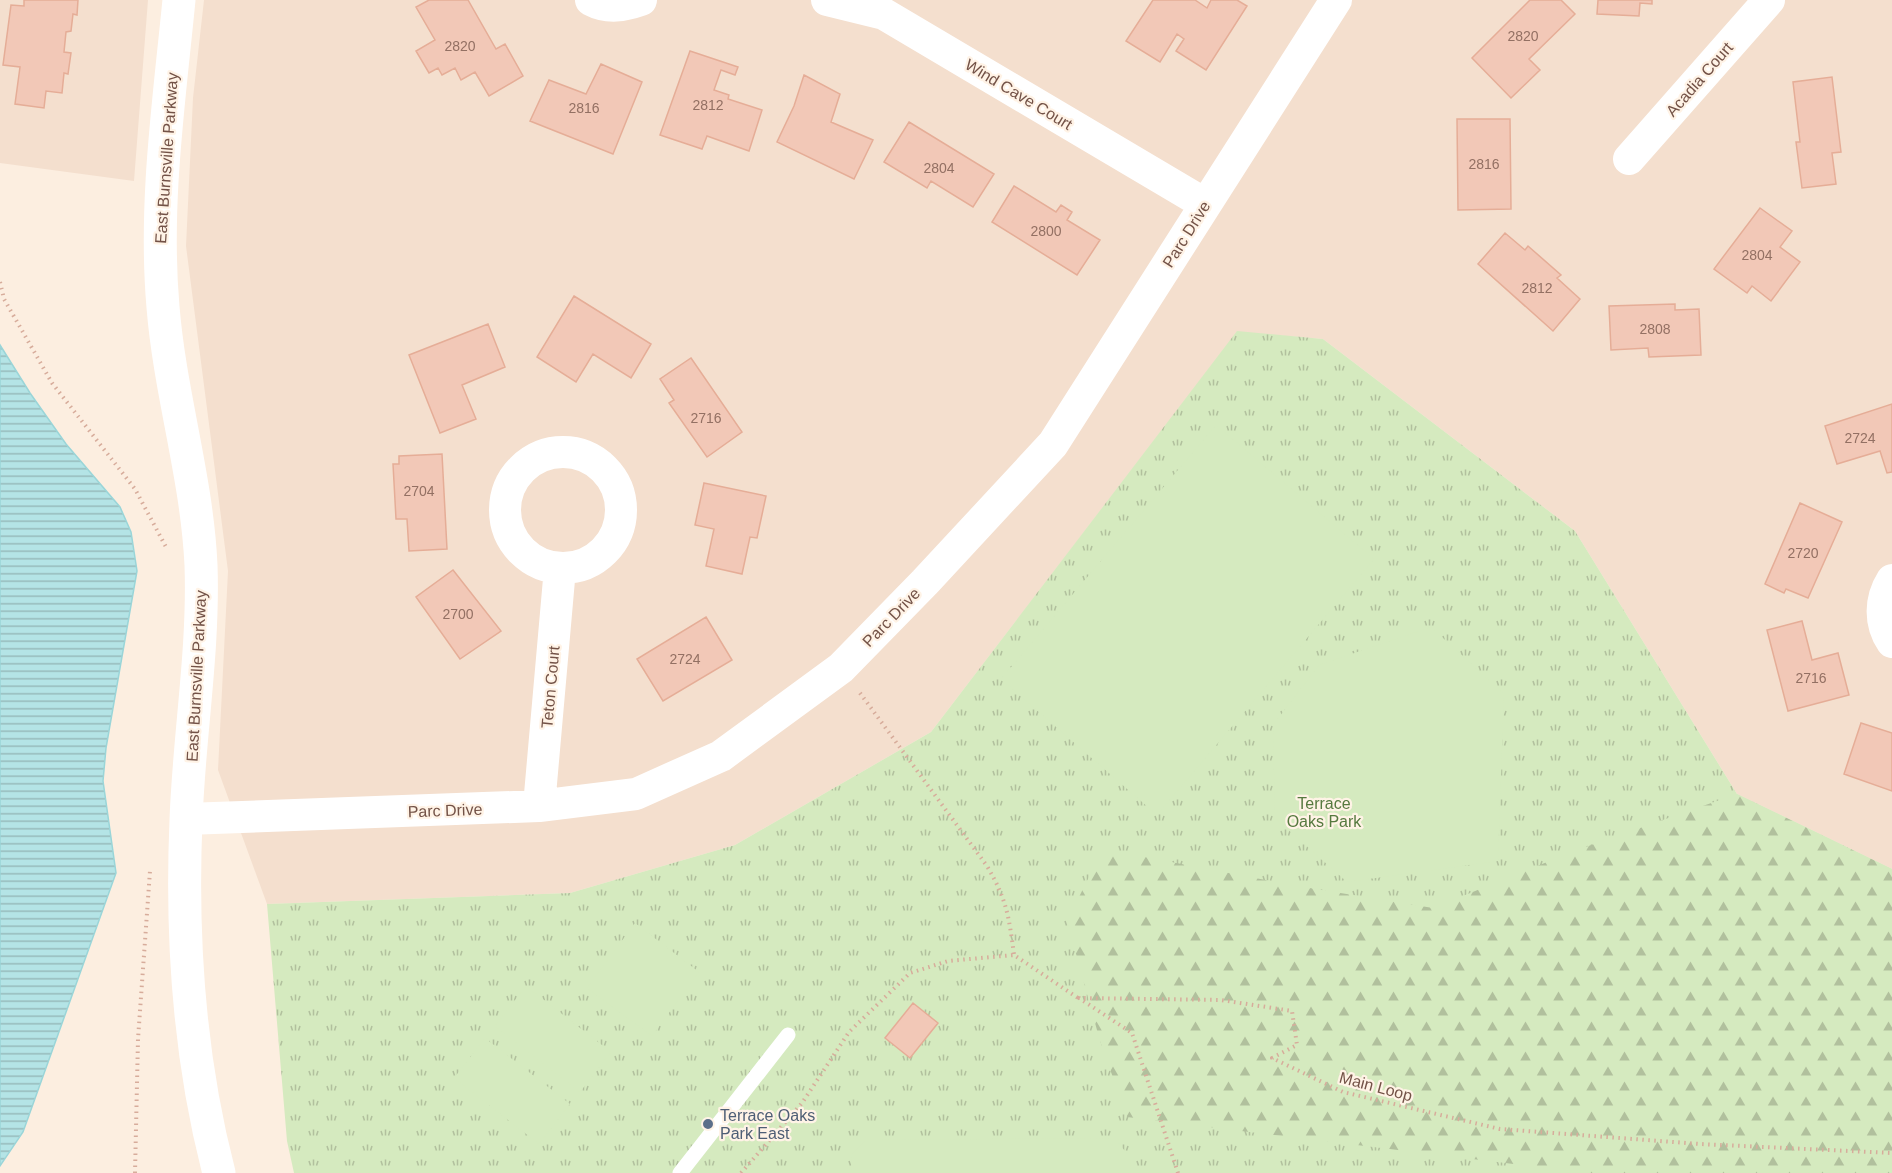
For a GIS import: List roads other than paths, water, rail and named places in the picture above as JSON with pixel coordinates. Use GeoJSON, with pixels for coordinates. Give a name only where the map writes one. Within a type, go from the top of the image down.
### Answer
{"type":"FeatureCollection","features":[{"type":"Feature","properties":{"kind":"street","name":"East Burnsville Parkway"},"geometry":{"type":"LineString","coordinates":[[179,0],[162,167],[159,256],[163,310],[196,509],[201,564],[202,626],[186,819],[186,947],[191,1015],[201,1091],[219,1173]]}},
{"type":"Feature","properties":{"kind":"street"},"geometry":{"type":"LineString","coordinates":[[591,0],[600,5],[623,6],[641,0]]}},
{"type":"Feature","properties":{"kind":"street","name":"Wind Cave Court"},"geometry":{"type":"LineString","coordinates":[[827,0],[884,14],[1205,204]]}},
{"type":"Feature","properties":{"kind":"street","name":"Parc Drive"},"geometry":{"type":"LineString","coordinates":[[186,819],[539,806],[636,794],[721,756],[842,668],[1053,444],[1336,0]]}},
{"type":"Feature","properties":{"kind":"street","name":"Acadia Court"},"geometry":{"type":"LineString","coordinates":[[1629,159],[1769,0]]}},
{"type":"Feature","properties":{"kind":"street","name":"Teton Court"},"geometry":{"type":"LineString","coordinates":[[539,806],[560,568]]}},
{"type":"Feature","properties":{"kind":"street"},"geometry":{"type":"LineString","coordinates":[[1892,580],[1886,589],[1882,611],[1886,633],[1892,642]]}},
{"type":"Feature","properties":{"kind":"lane"},"geometry":{"type":"LineString","coordinates":[[680,1173],[788,1035]]}},
{"type":"Feature","properties":{"kind":"water"},"geometry":{"type":"Polygon","coordinates":[[[0,345],[66,444],[120,507],[131,532],[137,571],[106,748],[103,781],[116,873],[23,1132],[0,1166],[0,345]]]}},
{"type":"Feature","properties":{"kind":"place","name":"Terrace Oaks Park East"},"geometry":{"type":"Point","coordinates":[708,1124]}},
{"type":"Feature","properties":{"kind":"park label","name":"Terrace Oaks Park"},"geometry":{"type":"Point","coordinates":[1324,812]}}]}
